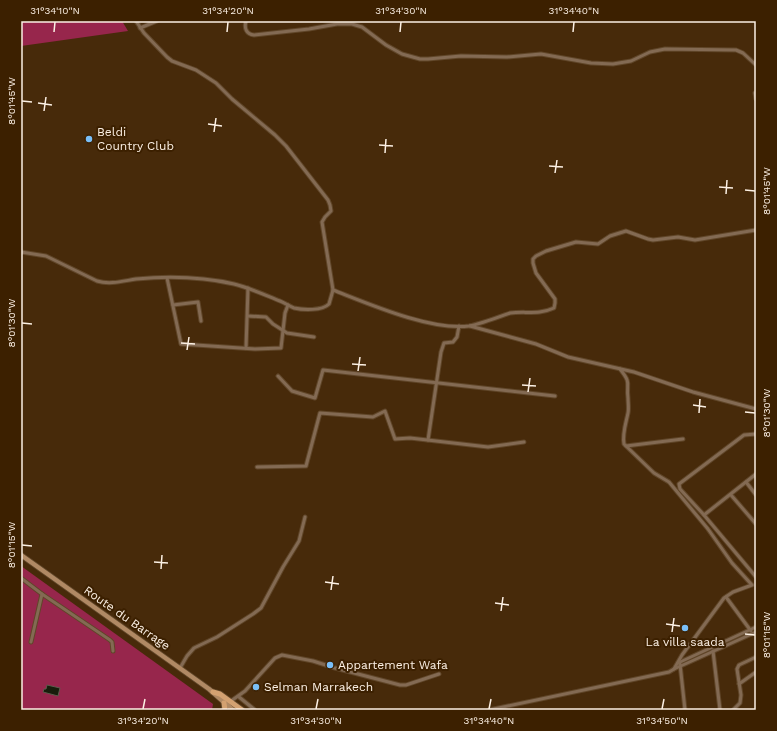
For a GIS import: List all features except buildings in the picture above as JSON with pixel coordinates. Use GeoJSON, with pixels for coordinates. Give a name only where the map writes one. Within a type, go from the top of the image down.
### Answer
{"type":"FeatureCollection","features":[{"type":"Feature","properties":{"kind":"main road","name":"Route du Barrage"},"geometry":{"type":"LineString","coordinates":[[21,555],[213,692],[233,710]]}},
{"type":"Feature","properties":{"kind":"main road"},"geometry":{"type":"LineString","coordinates":[[213,692],[218,693],[231,701],[242,710]]}},
{"type":"Feature","properties":{"kind":"main road"},"geometry":{"type":"LineString","coordinates":[[222,701],[226,710]]}},
{"type":"Feature","properties":{"kind":"street"},"geometry":{"type":"LineString","coordinates":[[21,252],[46,256],[97,282],[104,283],[136,279],[193,278],[248,288],[301,309],[323,308],[329,304],[333,290],[323,226],[323,220],[331,211],[328,200],[286,146],[275,135],[232,99],[216,82],[196,70],[167,57],[140,28],[136,21]]}},
{"type":"Feature","properties":{"kind":"street"},"geometry":{"type":"LineString","coordinates":[[140,28],[157,21]]}},
{"type":"Feature","properties":{"kind":"street"},"geometry":{"type":"LineString","coordinates":[[246,21],[245,28],[250,35],[309,29],[337,24],[352,24],[362,27],[394,50],[420,59],[469,56],[507,57],[541,54],[591,63],[613,64],[631,61],[656,51],[679,49],[736,50],[743,53],[756,65]]}},
{"type":"Feature","properties":{"kind":"street"},"geometry":{"type":"LineString","coordinates":[[755,93],[756,99]]}},
{"type":"Feature","properties":{"kind":"street"},"geometry":{"type":"LineString","coordinates":[[469,326],[517,312],[536,313],[554,308],[554,299],[536,273],[533,263],[533,259],[536,256],[546,251],[576,242],[598,244],[610,236],[626,231],[653,240],[678,237],[695,240],[756,230]]}},
{"type":"Feature","properties":{"kind":"street"},"geometry":{"type":"LineString","coordinates":[[167,278],[181,344],[246,348],[281,348],[285,313],[288,305]]}},
{"type":"Feature","properties":{"kind":"street"},"geometry":{"type":"LineString","coordinates":[[246,348],[248,288]]}},
{"type":"Feature","properties":{"kind":"street"},"geometry":{"type":"LineString","coordinates":[[333,290],[401,315],[440,325],[469,326],[536,344],[568,357],[620,369],[693,392],[756,409]]}},
{"type":"Feature","properties":{"kind":"street"},"geometry":{"type":"LineString","coordinates":[[173,305],[198,302],[201,321]]}},
{"type":"Feature","properties":{"kind":"street"},"geometry":{"type":"LineString","coordinates":[[248,316],[266,317],[287,333],[314,336]]}},
{"type":"Feature","properties":{"kind":"street"},"geometry":{"type":"LineString","coordinates":[[428,440],[440,352],[444,343],[453,342],[457,337],[459,326]]}},
{"type":"Feature","properties":{"kind":"street"},"geometry":{"type":"LineString","coordinates":[[620,369],[626,375],[629,385],[629,408],[623,439],[626,446],[654,473],[669,482],[708,529],[732,563],[752,585]]}},
{"type":"Feature","properties":{"kind":"street"},"geometry":{"type":"LineString","coordinates":[[278,376],[292,391],[314,398],[323,370],[555,396]]}},
{"type":"Feature","properties":{"kind":"street"},"geometry":{"type":"LineString","coordinates":[[257,467],[306,466],[320,413],[373,417],[385,411],[395,439],[428,440],[488,448],[524,442]]}},
{"type":"Feature","properties":{"kind":"street"},"geometry":{"type":"LineString","coordinates":[[756,434],[744,435],[680,484],[680,489],[756,577]]}},
{"type":"Feature","properties":{"kind":"street"},"geometry":{"type":"LineString","coordinates":[[626,446],[683,439]]}},
{"type":"Feature","properties":{"kind":"street"},"geometry":{"type":"LineString","coordinates":[[704,515],[756,474]]}},
{"type":"Feature","properties":{"kind":"street"},"geometry":{"type":"LineString","coordinates":[[746,482],[756,495]]}},
{"type":"Feature","properties":{"kind":"street"},"geometry":{"type":"LineString","coordinates":[[731,495],[756,524]]}},
{"type":"Feature","properties":{"kind":"street"},"geometry":{"type":"LineString","coordinates":[[180,668],[186,656],[194,648],[217,637],[259,610],[297,544],[305,517]]}},
{"type":"Feature","properties":{"kind":"street"},"geometry":{"type":"LineString","coordinates":[[21,578],[110,640],[113,644],[113,651]]}},
{"type":"Feature","properties":{"kind":"street"},"geometry":{"type":"LineString","coordinates":[[489,710],[666,673],[674,669],[679,664],[695,637],[726,597],[733,592],[756,583]]}},
{"type":"Feature","properties":{"kind":"street"},"geometry":{"type":"LineString","coordinates":[[31,642],[42,594]]}},
{"type":"Feature","properties":{"kind":"street"},"geometry":{"type":"LineString","coordinates":[[679,664],[714,652],[754,633],[750,630],[726,597]]}},
{"type":"Feature","properties":{"kind":"street"},"geometry":{"type":"LineString","coordinates":[[679,664],[756,627]]}},
{"type":"Feature","properties":{"kind":"street"},"geometry":{"type":"LineString","coordinates":[[713,647],[720,710]]}},
{"type":"Feature","properties":{"kind":"street"},"geometry":{"type":"LineString","coordinates":[[231,701],[239,697],[275,658],[282,655],[313,661],[400,685],[406,685],[439,674]]}},
{"type":"Feature","properties":{"kind":"street"},"geometry":{"type":"LineString","coordinates":[[733,710],[740,703],[741,695],[737,668],[756,657]]}},
{"type":"Feature","properties":{"kind":"street"},"geometry":{"type":"LineString","coordinates":[[679,664],[685,710]]}},
{"type":"Feature","properties":{"kind":"street"},"geometry":{"type":"LineString","coordinates":[[740,684],[756,672]]}},
{"type":"Feature","properties":{"kind":"street"},"geometry":{"type":"LineString","coordinates":[[239,697],[255,710]]}},
{"type":"Feature","properties":{"kind":"shaded area"},"geometry":{"type":"Polygon","coordinates":[[[21,21],[122,21],[128,31],[21,46],[21,21]]]}},
{"type":"Feature","properties":{"kind":"shaded area"},"geometry":{"type":"Polygon","coordinates":[[[21,566],[213,704],[212,710],[21,710],[21,566]]]}},
{"type":"Feature","properties":{"kind":"shaded area"},"geometry":{"type":"Polygon","coordinates":[[[47,685],[60,688],[58,696],[43,692],[47,685]]]}},
{"type":"Feature","properties":{"kind":"place","name":"Beldi Country Club"},"geometry":{"type":"Point","coordinates":[89,139]}},
{"type":"Feature","properties":{"kind":"place","name":"La villa saada"},"geometry":{"type":"Point","coordinates":[685,628]}},
{"type":"Feature","properties":{"kind":"place","name":"Appartement Wafa"},"geometry":{"type":"Point","coordinates":[330,665]}},
{"type":"Feature","properties":{"kind":"place","name":"Selman Marrakech"},"geometry":{"type":"Point","coordinates":[256,687]}}]}
